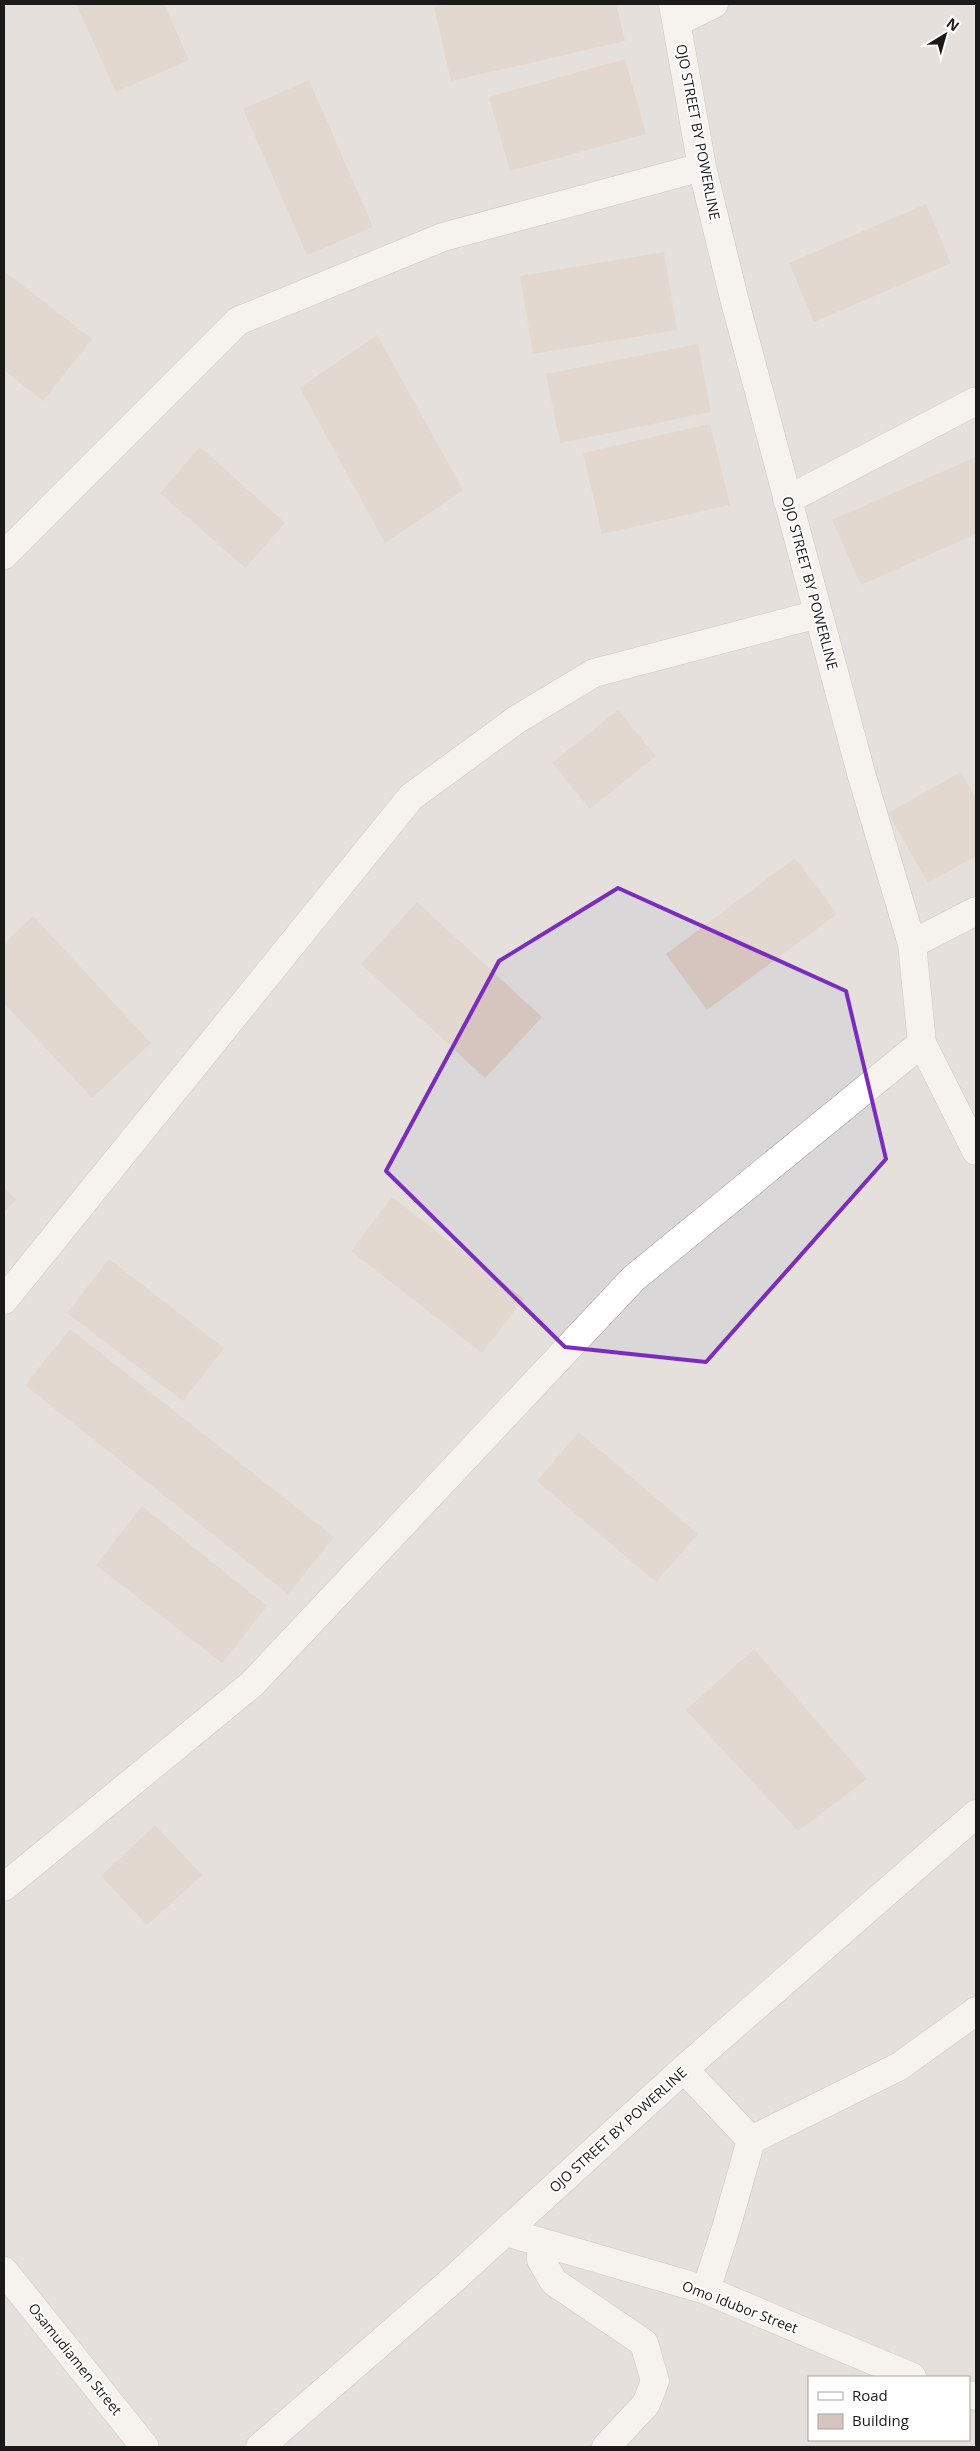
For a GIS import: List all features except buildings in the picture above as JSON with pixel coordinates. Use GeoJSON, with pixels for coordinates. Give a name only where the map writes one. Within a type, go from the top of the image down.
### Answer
{"type":"FeatureCollection","features":[{"type":"Feature","properties":{"kind":"street"},"geometry":{"type":"LineString","coordinates":[[675,13],[714,4]]}},
{"type":"Feature","properties":{"kind":"street","name":"OJO STREET BY POWERLINE"},"geometry":{"type":"LineString","coordinates":[[675,13],[702,167],[787,500],[861,773],[912,944],[922,1043],[976,1151]]}},
{"type":"Feature","properties":{"kind":"street"},"geometry":{"type":"LineString","coordinates":[[4,555],[238,321],[444,237],[702,167]]}},
{"type":"Feature","properties":{"kind":"street"},"geometry":{"type":"LineString","coordinates":[[787,500],[976,401]]}},
{"type":"Feature","properties":{"kind":"street"},"geometry":{"type":"LineString","coordinates":[[4,1300],[411,797],[516,720],[594,673],[818,614]]}},
{"type":"Feature","properties":{"kind":"street"},"geometry":{"type":"LineString","coordinates":[[912,944],[976,911]]}},
{"type":"Feature","properties":{"kind":"street"},"geometry":{"type":"LineString","coordinates":[[4,1887],[252,1684],[634,1278],[922,1043]]}},
{"type":"Feature","properties":{"kind":"street","name":"OJO STREET BY POWERLINE"},"geometry":{"type":"LineString","coordinates":[[260,2447],[506,2232],[684,2070],[976,1814]]}},
{"type":"Feature","properties":{"kind":"street"},"geometry":{"type":"LineString","coordinates":[[706,2290],[751,2140],[900,2066],[976,2011]]}},
{"type":"Feature","properties":{"kind":"street"},"geometry":{"type":"LineString","coordinates":[[684,2070],[751,2140]]}},
{"type":"Feature","properties":{"kind":"street","name":"Omo Idubor Street"},"geometry":{"type":"LineString","coordinates":[[506,2232],[706,2290],[910,2376]]}},
{"type":"Feature","properties":{"kind":"street"},"geometry":{"type":"LineString","coordinates":[[540,2242],[541,2260],[554,2282],[644,2343],[655,2380],[646,2404],[606,2447]]}},
{"type":"Feature","properties":{"kind":"street","name":"Osamudiamen Street"},"geometry":{"type":"LineString","coordinates":[[4,2271],[145,2447]]}},
{"type":"Feature","properties":{"kind":"highlighted area"},"geometry":{"type":"Polygon","coordinates":[[[618,888],[846,991],[886,1159],[706,1362],[565,1347],[386,1171],[499,961],[618,888]]]}},
{"type":"Feature","properties":{"kind":"shaded area"},"geometry":{"type":"Polygon","coordinates":[[[4,4],[976,4],[976,2447],[4,2447],[4,4]]]}}]}
